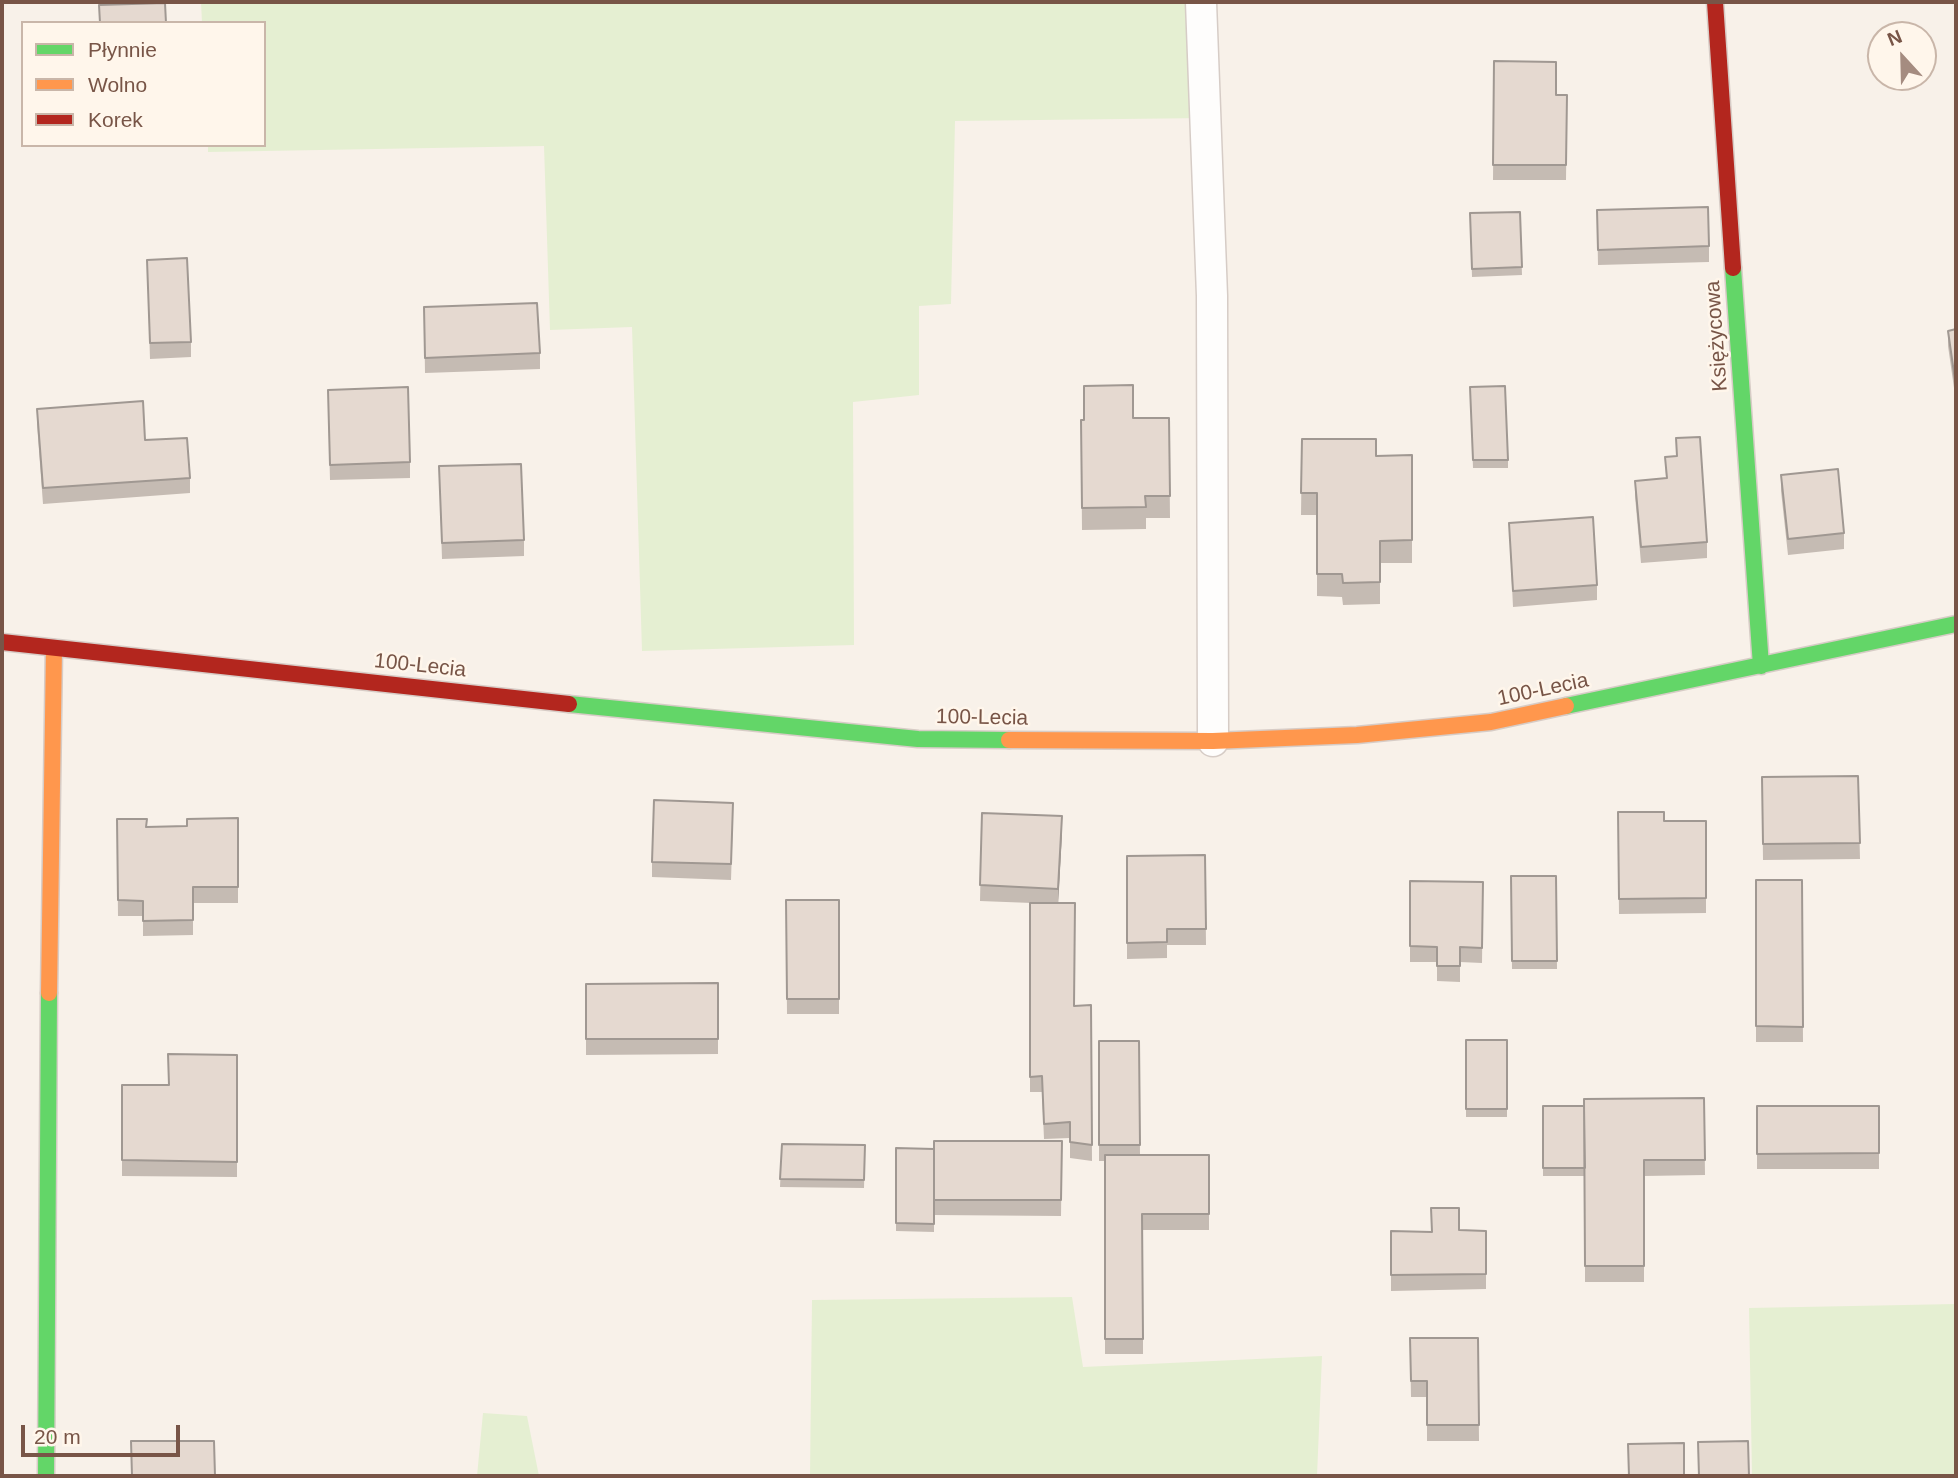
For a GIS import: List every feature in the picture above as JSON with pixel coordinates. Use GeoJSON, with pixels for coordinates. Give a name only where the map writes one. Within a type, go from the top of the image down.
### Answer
{"type":"FeatureCollection","features":[{"type":"Feature","properties":{"kind":"street","name":"Księżycowa"},"geometry":{"type":"LineString","coordinates":[[1715,2],[1761,666]]}},
{"type":"Feature","properties":{"kind":"street","name":"100-Lecia"},"geometry":{"type":"LineString","coordinates":[[2,642],[918,738],[1213,741],[1357,736],[1491,722],[1956,624]]}},
{"type":"Feature","properties":{"kind":"street"},"geometry":{"type":"LineString","coordinates":[[46,1476],[50,825],[54,648]]}},
{"type":"Feature","properties":{"kind":"lane"},"geometry":{"type":"LineString","coordinates":[[1201,2],[1212,296],[1213,741]]}},
{"type":"Feature","properties":{"kind":"green space"},"geometry":{"type":"Polygon","coordinates":[[[201,2],[1201,2],[1206,118],[955,121],[951,304],[919,306],[919,395],[853,402],[854,645],[642,651],[632,327],[550,330],[544,146],[208,152],[208,147],[266,147],[266,21],[202,21],[201,2]]]}},
{"type":"Feature","properties":{"kind":"green space"},"geometry":{"type":"Polygon","coordinates":[[[1072,1297],[1083,1367],[1322,1356],[1317,1476],[810,1476],[812,1300],[1072,1297]]]}},
{"type":"Feature","properties":{"kind":"green space"},"geometry":{"type":"Polygon","coordinates":[[[1956,1304],[1956,1476],[1752,1476],[1749,1308],[1956,1304]]]}},
{"type":"Feature","properties":{"kind":"green space"},"geometry":{"type":"Polygon","coordinates":[[[483,1413],[527,1416],[539,1476],[477,1476],[483,1413]]]}},
{"type":"Feature","properties":{"kind":"building"},"geometry":{"type":"Polygon","coordinates":[[[165,3],[166,21],[100,21],[99,5],[165,3]]]}},
{"type":"Feature","properties":{"kind":"building"},"geometry":{"type":"Polygon","coordinates":[[[1494,61],[1556,62],[1556,95],[1567,95],[1566,165],[1493,165],[1494,61]]]}},
{"type":"Feature","properties":{"kind":"building"},"geometry":{"type":"Polygon","coordinates":[[[1708,207],[1709,246],[1598,250],[1597,210],[1708,207]]]}},
{"type":"Feature","properties":{"kind":"building"},"geometry":{"type":"Polygon","coordinates":[[[1520,212],[1522,267],[1472,269],[1470,213],[1520,212]]]}},
{"type":"Feature","properties":{"kind":"building"},"geometry":{"type":"Polygon","coordinates":[[[187,258],[191,342],[150,343],[147,260],[187,258]]]}},
{"type":"Feature","properties":{"kind":"building"},"geometry":{"type":"Polygon","coordinates":[[[537,303],[540,353],[425,358],[424,307],[537,303]]]}},
{"type":"Feature","properties":{"kind":"building"},"geometry":{"type":"Polygon","coordinates":[[[1956,329],[1956,387],[1948,331],[1956,329]]]}},
{"type":"Feature","properties":{"kind":"building"},"geometry":{"type":"Polygon","coordinates":[[[1133,385],[1133,418],[1169,418],[1170,496],[1145,496],[1146,507],[1082,508],[1081,420],[1084,420],[1084,386],[1133,385]]]}},
{"type":"Feature","properties":{"kind":"building"},"geometry":{"type":"Polygon","coordinates":[[[1505,386],[1508,460],[1473,460],[1470,387],[1505,386]]]}},
{"type":"Feature","properties":{"kind":"building"},"geometry":{"type":"Polygon","coordinates":[[[408,387],[410,462],[330,465],[328,390],[408,387]]]}},
{"type":"Feature","properties":{"kind":"building"},"geometry":{"type":"Polygon","coordinates":[[[143,401],[145,440],[187,438],[190,478],[43,488],[37,409],[143,401]]]}},
{"type":"Feature","properties":{"kind":"building"},"geometry":{"type":"Polygon","coordinates":[[[1700,437],[1707,542],[1641,547],[1635,481],[1667,478],[1665,457],[1677,456],[1676,438],[1700,437]]]}},
{"type":"Feature","properties":{"kind":"building"},"geometry":{"type":"Polygon","coordinates":[[[1302,439],[1376,439],[1376,456],[1412,455],[1412,540],[1380,541],[1380,582],[1343,583],[1342,574],[1317,574],[1317,493],[1301,493],[1302,439]]]}},
{"type":"Feature","properties":{"kind":"building"},"geometry":{"type":"Polygon","coordinates":[[[521,464],[524,540],[442,543],[439,466],[521,464]]]}},
{"type":"Feature","properties":{"kind":"building"},"geometry":{"type":"Polygon","coordinates":[[[1838,469],[1844,533],[1788,539],[1781,475],[1838,469]]]}},
{"type":"Feature","properties":{"kind":"building"},"geometry":{"type":"Polygon","coordinates":[[[1593,517],[1597,585],[1513,591],[1509,523],[1593,517]]]}},
{"type":"Feature","properties":{"kind":"building"},"geometry":{"type":"Polygon","coordinates":[[[1858,776],[1860,843],[1763,844],[1762,777],[1858,776]]]}},
{"type":"Feature","properties":{"kind":"building"},"geometry":{"type":"Polygon","coordinates":[[[654,800],[733,803],[731,864],[652,862],[654,800]]]}},
{"type":"Feature","properties":{"kind":"building"},"geometry":{"type":"Polygon","coordinates":[[[1618,812],[1664,812],[1664,821],[1706,821],[1706,898],[1619,899],[1618,812]]]}},
{"type":"Feature","properties":{"kind":"building"},"geometry":{"type":"Polygon","coordinates":[[[982,813],[1062,816],[1058,889],[980,885],[982,813]]]}},
{"type":"Feature","properties":{"kind":"building"},"geometry":{"type":"Polygon","coordinates":[[[238,818],[238,887],[193,887],[193,920],[143,921],[143,901],[118,900],[117,819],[147,819],[146,827],[187,826],[187,819],[238,818]]]}},
{"type":"Feature","properties":{"kind":"building"},"geometry":{"type":"Polygon","coordinates":[[[1205,855],[1206,929],[1167,929],[1167,942],[1127,943],[1127,856],[1205,855]]]}},
{"type":"Feature","properties":{"kind":"building"},"geometry":{"type":"Polygon","coordinates":[[[1511,876],[1556,876],[1557,961],[1512,961],[1511,876]]]}},
{"type":"Feature","properties":{"kind":"building"},"geometry":{"type":"Polygon","coordinates":[[[1756,880],[1802,880],[1803,1027],[1756,1026],[1756,880]]]}},
{"type":"Feature","properties":{"kind":"building"},"geometry":{"type":"Polygon","coordinates":[[[1410,881],[1483,882],[1482,948],[1460,947],[1460,966],[1437,966],[1437,947],[1410,946],[1410,881]]]}},
{"type":"Feature","properties":{"kind":"building"},"geometry":{"type":"Polygon","coordinates":[[[786,900],[839,900],[839,999],[787,999],[786,900]]]}},
{"type":"Feature","properties":{"kind":"building"},"geometry":{"type":"Polygon","coordinates":[[[1030,903],[1075,903],[1074,1006],[1091,1005],[1092,1145],[1070,1142],[1070,1122],[1044,1124],[1042,1076],[1030,1077],[1030,903]]]}},
{"type":"Feature","properties":{"kind":"building"},"geometry":{"type":"Polygon","coordinates":[[[718,983],[718,1039],[586,1039],[586,984],[718,983]]]}},
{"type":"Feature","properties":{"kind":"building"},"geometry":{"type":"Polygon","coordinates":[[[1466,1040],[1507,1040],[1507,1109],[1466,1109],[1466,1040]]]}},
{"type":"Feature","properties":{"kind":"building"},"geometry":{"type":"Polygon","coordinates":[[[1099,1041],[1139,1041],[1140,1145],[1099,1145],[1099,1041]]]}},
{"type":"Feature","properties":{"kind":"building"},"geometry":{"type":"Polygon","coordinates":[[[168,1054],[237,1055],[237,1162],[122,1160],[122,1085],[169,1085],[168,1054]]]}},
{"type":"Feature","properties":{"kind":"building"},"geometry":{"type":"Polygon","coordinates":[[[1704,1098],[1705,1160],[1644,1160],[1644,1266],[1585,1266],[1584,1099],[1704,1098]]]}},
{"type":"Feature","properties":{"kind":"building"},"geometry":{"type":"Polygon","coordinates":[[[1543,1106],[1584,1106],[1585,1168],[1543,1168],[1543,1106]]]}},
{"type":"Feature","properties":{"kind":"building"},"geometry":{"type":"Polygon","coordinates":[[[1757,1106],[1879,1106],[1879,1153],[1757,1154],[1757,1106]]]}},
{"type":"Feature","properties":{"kind":"building"},"geometry":{"type":"Polygon","coordinates":[[[934,1141],[1062,1141],[1061,1200],[934,1200],[934,1141]]]}},
{"type":"Feature","properties":{"kind":"building"},"geometry":{"type":"Polygon","coordinates":[[[782,1144],[865,1145],[864,1180],[780,1179],[782,1144]]]}},
{"type":"Feature","properties":{"kind":"building"},"geometry":{"type":"Polygon","coordinates":[[[896,1148],[934,1149],[934,1224],[896,1223],[896,1148]]]}},
{"type":"Feature","properties":{"kind":"building"},"geometry":{"type":"Polygon","coordinates":[[[1105,1155],[1209,1155],[1209,1214],[1142,1214],[1143,1339],[1105,1339],[1105,1155]]]}},
{"type":"Feature","properties":{"kind":"building"},"geometry":{"type":"Polygon","coordinates":[[[1431,1208],[1459,1208],[1459,1230],[1486,1231],[1486,1274],[1391,1275],[1391,1231],[1432,1232],[1431,1208]]]}},
{"type":"Feature","properties":{"kind":"building"},"geometry":{"type":"Polygon","coordinates":[[[1410,1338],[1478,1338],[1479,1425],[1427,1425],[1427,1381],[1411,1381],[1410,1338]]]}},
{"type":"Feature","properties":{"kind":"building"},"geometry":{"type":"Polygon","coordinates":[[[131,1441],[214,1441],[215,1476],[132,1476],[131,1441]]]}},
{"type":"Feature","properties":{"kind":"building"},"geometry":{"type":"Polygon","coordinates":[[[1748,1441],[1749,1476],[1699,1476],[1698,1442],[1748,1441]]]}},
{"type":"Feature","properties":{"kind":"building"},"geometry":{"type":"Polygon","coordinates":[[[1684,1443],[1684,1476],[1629,1476],[1628,1444],[1684,1443]]]}},
{"type":"Feature","properties":{"kind":"traffic: fast"},"geometry":{"type":"LineString","coordinates":[[1733,268],[1761,666]]}},
{"type":"Feature","properties":{"kind":"traffic: fast"},"geometry":{"type":"LineString","coordinates":[[1566,706],[1956,624]]}},
{"type":"Feature","properties":{"kind":"traffic: fast"},"geometry":{"type":"LineString","coordinates":[[569,704],[918,739],[1009,740]]}},
{"type":"Feature","properties":{"kind":"traffic: fast"},"geometry":{"type":"LineString","coordinates":[[46,1476],[49,993]]}},
{"type":"Feature","properties":{"kind":"traffic: slow"},"geometry":{"type":"LineString","coordinates":[[49,993],[54,648]]}},
{"type":"Feature","properties":{"kind":"traffic: slow"},"geometry":{"type":"LineString","coordinates":[[1009,740],[1213,741],[1357,735],[1491,722],[1566,706]]}},
{"type":"Feature","properties":{"kind":"traffic: jam"},"geometry":{"type":"LineString","coordinates":[[1715,2],[1733,268]]}},
{"type":"Feature","properties":{"kind":"traffic: jam"},"geometry":{"type":"LineString","coordinates":[[2,642],[569,704]]}}]}
